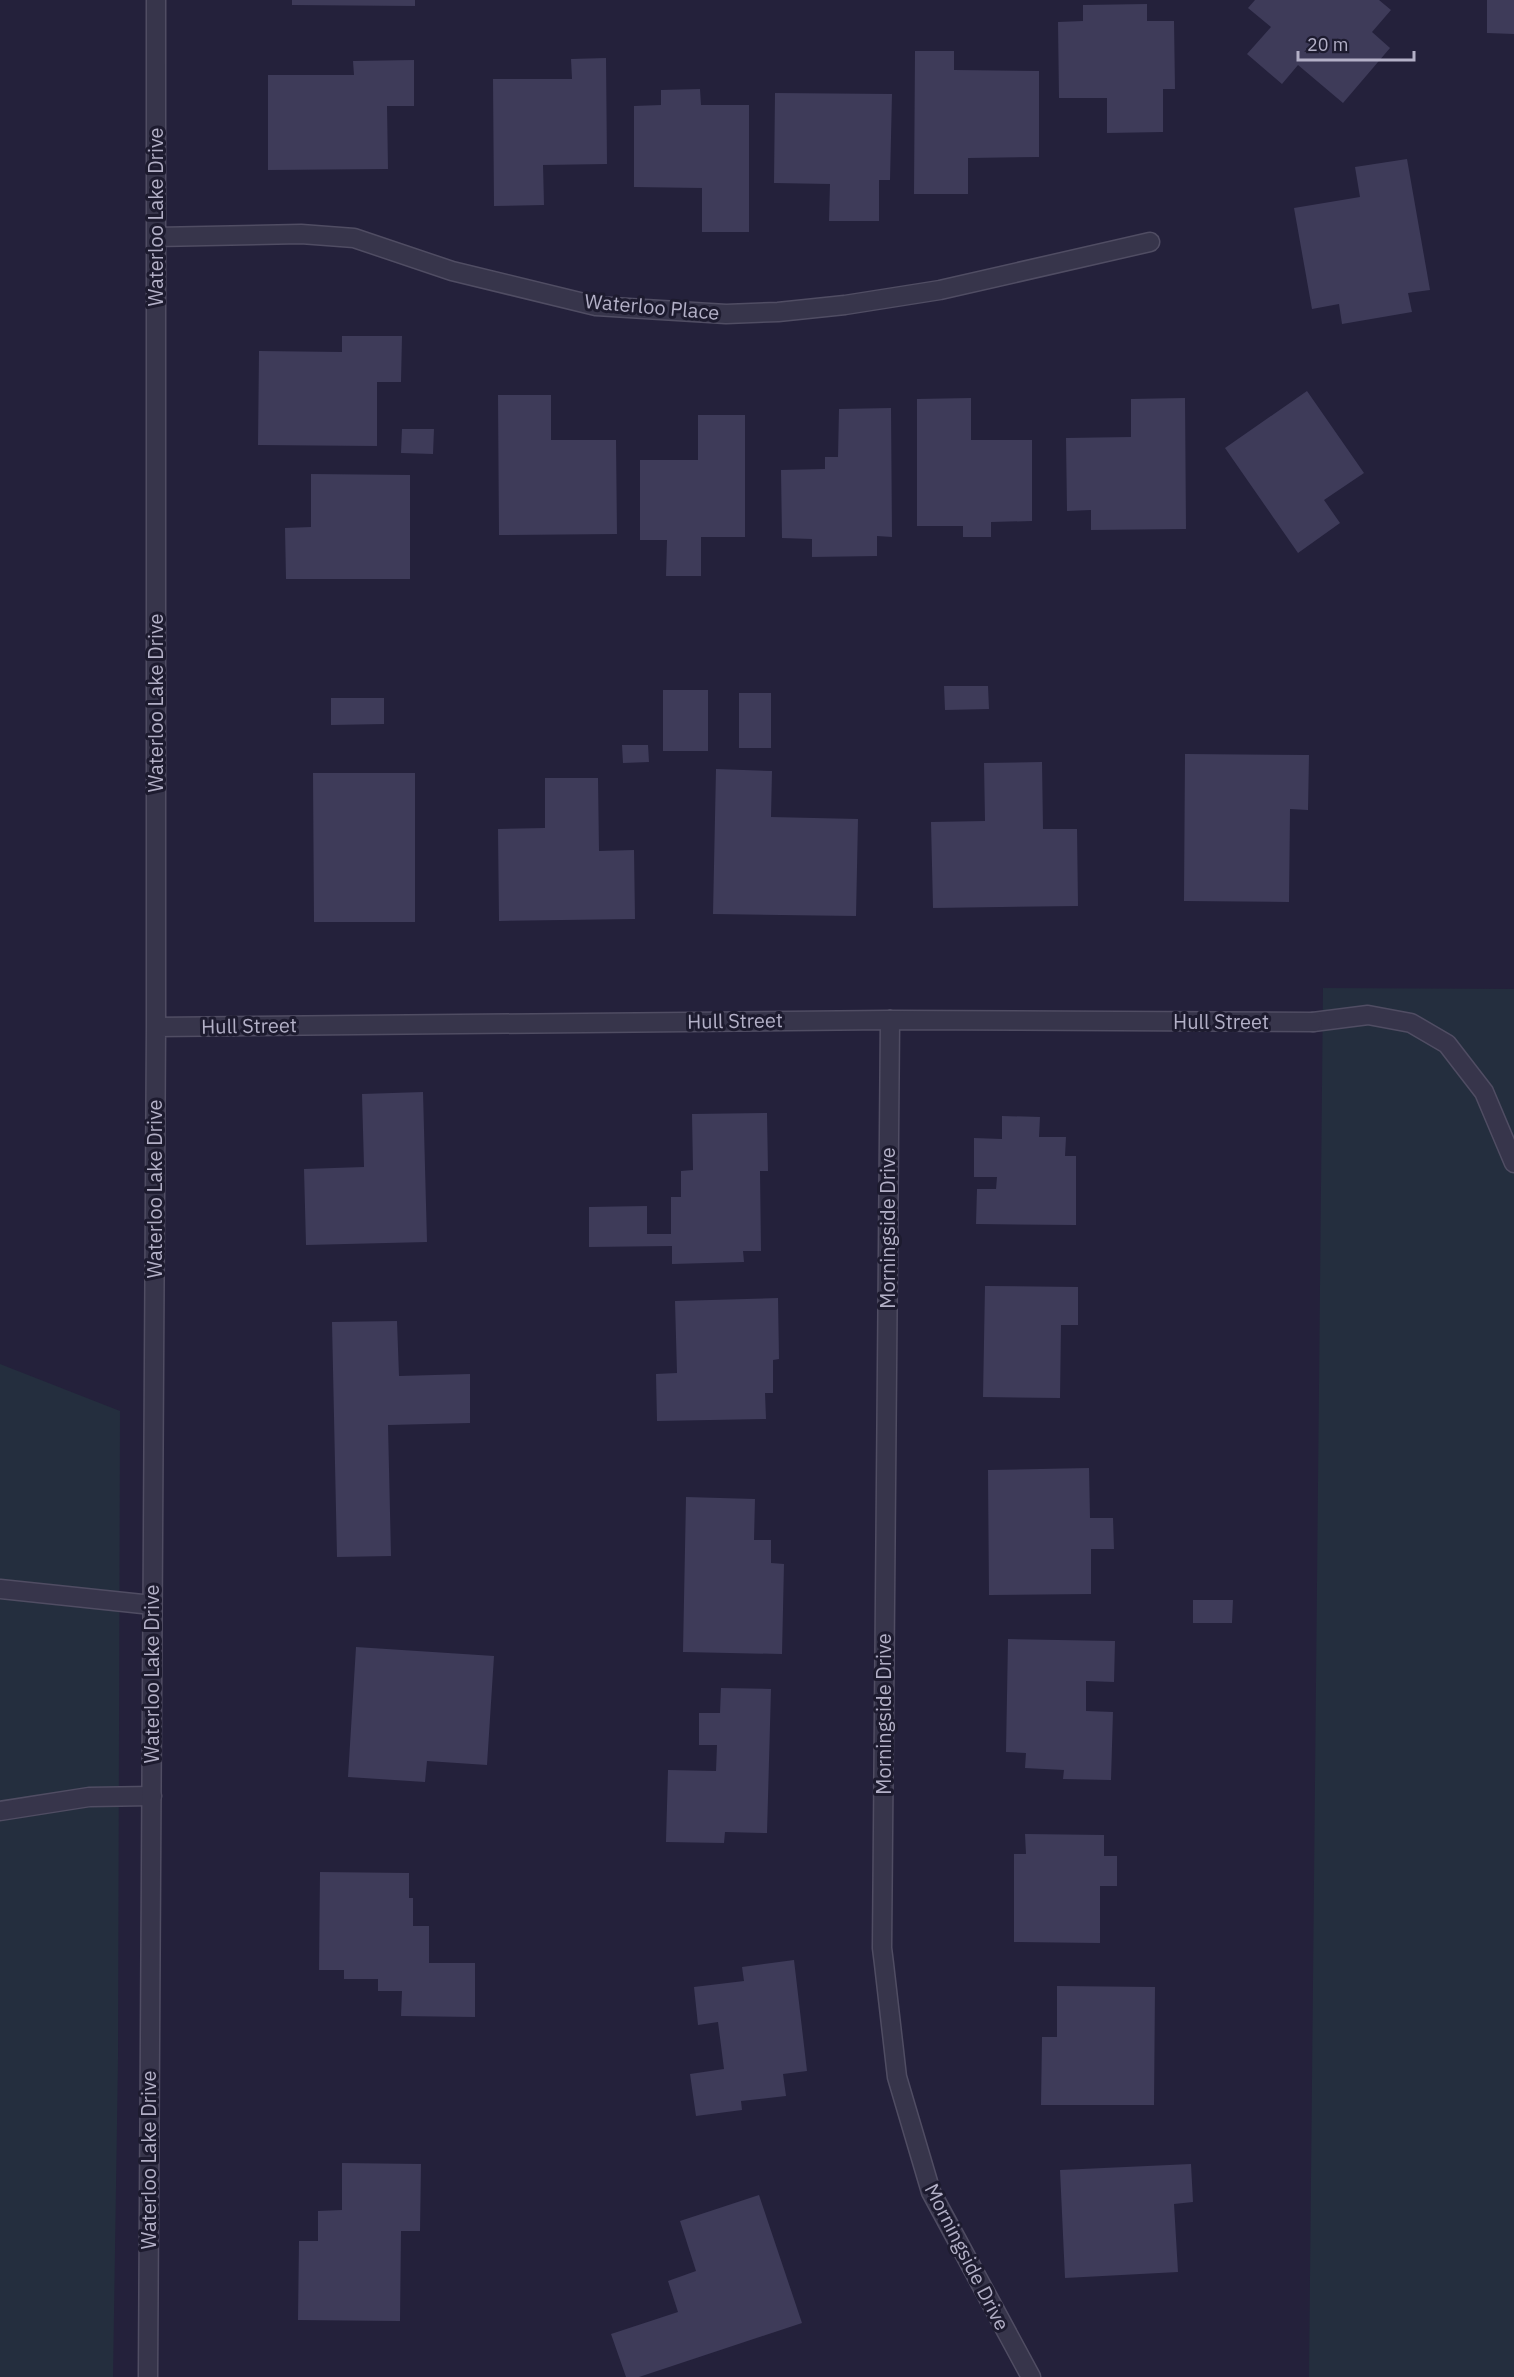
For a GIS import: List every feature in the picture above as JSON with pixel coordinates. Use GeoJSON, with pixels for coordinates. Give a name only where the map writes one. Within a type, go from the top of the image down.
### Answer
{"type":"FeatureCollection","features":[{"type":"Feature","properties":{"kind":"street","name":"Waterloo Lake Drive"},"geometry":{"type":"LineString","coordinates":[[148,2377],[156,1027],[156,0]]}},
{"type":"Feature","properties":{"kind":"street","name":"Waterloo Place"},"geometry":{"type":"LineString","coordinates":[[156,237],[301,234],[354,238],[453,271],[596,306],[726,314],[778,312],[845,305],[940,290],[1150,242]]}},
{"type":"Feature","properties":{"kind":"street","name":"Hull Street"},"geometry":{"type":"LineString","coordinates":[[156,1027],[890,1020],[1313,1022],[1368,1015],[1411,1023],[1447,1044],[1484,1092],[1514,1163]]}},
{"type":"Feature","properties":{"kind":"street","name":"Morningside Drive"},"geometry":{"type":"LineString","coordinates":[[890,1020],[882,1948],[897,2077],[931,2192],[1031,2377]]}},
{"type":"Feature","properties":{"kind":"street"},"geometry":{"type":"LineString","coordinates":[[0,1589],[152,1605]]}},
{"type":"Feature","properties":{"kind":"street"},"geometry":{"type":"LineString","coordinates":[[0,1811],[89,1797],[152,1796]]}},
{"type":"Feature","properties":{"kind":"shaded area"},"geometry":{"type":"Polygon","coordinates":[[[1323,988],[1514,989],[1514,2377],[1309,2377],[1323,988]]]}},
{"type":"Feature","properties":{"kind":"shaded area"},"geometry":{"type":"Polygon","coordinates":[[[0,1364],[120,1411],[118,2060],[113,2377],[0,2377],[0,1364]]]}},
{"type":"Feature","properties":{"kind":"building"},"geometry":{"type":"Polygon","coordinates":[[[292,0],[415,0],[415,6],[292,5],[292,0]]]}},
{"type":"Feature","properties":{"kind":"building"},"geometry":{"type":"Polygon","coordinates":[[[1255,0],[1379,0],[1391,10],[1372,32],[1390,48],[1343,103],[1298,65],[1282,84],[1247,54],[1271,27],[1248,8],[1255,0]]]}},
{"type":"Feature","properties":{"kind":"building"},"geometry":{"type":"Polygon","coordinates":[[[1487,0],[1514,0],[1514,34],[1487,33],[1487,0]]]}},
{"type":"Feature","properties":{"kind":"building"},"geometry":{"type":"Polygon","coordinates":[[[1147,4],[1147,21],[1174,21],[1175,89],[1163,89],[1163,132],[1107,133],[1107,98],[1059,98],[1058,22],[1083,21],[1083,5],[1147,4]]]}},
{"type":"Feature","properties":{"kind":"building"},"geometry":{"type":"Polygon","coordinates":[[[915,51],[954,51],[954,70],[1039,71],[1039,157],[968,158],[968,194],[914,194],[915,51]]]}},
{"type":"Feature","properties":{"kind":"building"},"geometry":{"type":"Polygon","coordinates":[[[606,58],[607,164],[543,165],[544,205],[494,206],[493,79],[572,79],[571,59],[606,58]]]}},
{"type":"Feature","properties":{"kind":"building"},"geometry":{"type":"Polygon","coordinates":[[[414,60],[414,106],[387,106],[388,169],[268,170],[268,75],[354,75],[353,61],[414,60]]]}},
{"type":"Feature","properties":{"kind":"building"},"geometry":{"type":"Polygon","coordinates":[[[700,89],[701,105],[749,105],[749,232],[702,232],[702,188],[634,187],[634,106],[661,105],[661,90],[700,89]]]}},
{"type":"Feature","properties":{"kind":"building"},"geometry":{"type":"Polygon","coordinates":[[[775,93],[892,94],[890,180],[879,180],[879,221],[829,221],[830,184],[774,183],[775,93]]]}},
{"type":"Feature","properties":{"kind":"building"},"geometry":{"type":"Polygon","coordinates":[[[1407,159],[1430,290],[1408,293],[1412,312],[1342,324],[1339,304],[1312,309],[1294,208],[1360,197],[1355,167],[1407,159]]]}},
{"type":"Feature","properties":{"kind":"building"},"geometry":{"type":"Polygon","coordinates":[[[342,336],[402,336],[401,382],[377,382],[377,446],[258,445],[259,351],[342,352],[342,336]]]}},
{"type":"Feature","properties":{"kind":"building"},"geometry":{"type":"Polygon","coordinates":[[[1307,391],[1364,473],[1324,500],[1340,523],[1298,553],[1225,448],[1307,391]]]}},
{"type":"Feature","properties":{"kind":"building"},"geometry":{"type":"Polygon","coordinates":[[[498,395],[551,395],[551,440],[616,440],[617,534],[499,535],[498,395]]]}},
{"type":"Feature","properties":{"kind":"building"},"geometry":{"type":"Polygon","coordinates":[[[971,398],[971,440],[1032,440],[1032,521],[991,522],[991,537],[963,537],[963,526],[917,526],[917,399],[971,398]]]}},
{"type":"Feature","properties":{"kind":"building"},"geometry":{"type":"Polygon","coordinates":[[[1185,398],[1186,529],[1091,530],[1091,510],[1067,511],[1066,438],[1131,437],[1131,399],[1185,398]]]}},
{"type":"Feature","properties":{"kind":"building"},"geometry":{"type":"Polygon","coordinates":[[[891,408],[892,537],[877,536],[877,556],[812,557],[812,539],[782,538],[781,470],[825,469],[825,457],[838,457],[839,409],[891,408]]]}},
{"type":"Feature","properties":{"kind":"building"},"geometry":{"type":"Polygon","coordinates":[[[698,415],[745,415],[745,537],[701,537],[701,576],[666,576],[667,540],[640,540],[640,460],[698,460],[698,415]]]}},
{"type":"Feature","properties":{"kind":"building"},"geometry":{"type":"Polygon","coordinates":[[[402,429],[434,429],[433,454],[401,453],[402,429]]]}},
{"type":"Feature","properties":{"kind":"building"},"geometry":{"type":"Polygon","coordinates":[[[311,474],[410,475],[410,579],[286,579],[285,528],[311,527],[311,474]]]}},
{"type":"Feature","properties":{"kind":"building"},"geometry":{"type":"Polygon","coordinates":[[[944,686],[988,686],[989,709],[945,710],[944,686]]]}},
{"type":"Feature","properties":{"kind":"building"},"geometry":{"type":"Polygon","coordinates":[[[663,690],[708,690],[708,751],[663,751],[663,690]]]}},
{"type":"Feature","properties":{"kind":"building"},"geometry":{"type":"Polygon","coordinates":[[[739,693],[771,693],[771,748],[739,748],[739,693]]]}},
{"type":"Feature","properties":{"kind":"building"},"geometry":{"type":"Polygon","coordinates":[[[331,698],[384,698],[384,724],[331,725],[331,698]]]}},
{"type":"Feature","properties":{"kind":"building"},"geometry":{"type":"Polygon","coordinates":[[[622,745],[648,745],[649,762],[623,763],[622,745]]]}},
{"type":"Feature","properties":{"kind":"building"},"geometry":{"type":"Polygon","coordinates":[[[1185,754],[1309,755],[1308,810],[1290,809],[1289,902],[1184,901],[1185,754]]]}},
{"type":"Feature","properties":{"kind":"building"},"geometry":{"type":"Polygon","coordinates":[[[1042,762],[1043,829],[1077,829],[1078,906],[933,908],[931,822],[985,821],[984,763],[1042,762]]]}},
{"type":"Feature","properties":{"kind":"building"},"geometry":{"type":"Polygon","coordinates":[[[716,769],[772,771],[771,817],[858,819],[856,916],[713,914],[716,769]]]}},
{"type":"Feature","properties":{"kind":"building"},"geometry":{"type":"Polygon","coordinates":[[[313,773],[415,773],[415,922],[314,922],[313,773]]]}},
{"type":"Feature","properties":{"kind":"building"},"geometry":{"type":"Polygon","coordinates":[[[545,778],[598,778],[599,851],[634,850],[635,919],[499,921],[498,829],[545,828],[545,778]]]}},
{"type":"Feature","properties":{"kind":"building"},"geometry":{"type":"Polygon","coordinates":[[[423,1092],[427,1242],[306,1245],[304,1169],[364,1167],[362,1094],[423,1092]]]}},
{"type":"Feature","properties":{"kind":"building"},"geometry":{"type":"Polygon","coordinates":[[[767,1113],[768,1171],[760,1171],[761,1251],[743,1251],[744,1262],[672,1264],[672,1246],[589,1247],[589,1207],[647,1206],[647,1234],[671,1234],[671,1197],[681,1197],[681,1171],[693,1170],[692,1114],[767,1113]]]}},
{"type":"Feature","properties":{"kind":"building"},"geometry":{"type":"Polygon","coordinates":[[[1002,1116],[1040,1117],[1039,1137],[1066,1137],[1065,1156],[1076,1156],[1076,1225],[976,1224],[977,1189],[996,1189],[997,1177],[974,1177],[974,1138],[1002,1139],[1002,1116]]]}},
{"type":"Feature","properties":{"kind":"building"},"geometry":{"type":"Polygon","coordinates":[[[985,1286],[1078,1287],[1078,1325],[1061,1325],[1060,1398],[983,1397],[985,1286]]]}},
{"type":"Feature","properties":{"kind":"building"},"geometry":{"type":"Polygon","coordinates":[[[778,1298],[779,1359],[773,1360],[773,1393],[765,1393],[766,1419],[657,1421],[656,1374],[677,1373],[675,1301],[778,1298]]]}},
{"type":"Feature","properties":{"kind":"building"},"geometry":{"type":"Polygon","coordinates":[[[397,1321],[399,1376],[470,1374],[470,1423],[388,1425],[391,1556],[337,1557],[332,1322],[397,1321]]]}},
{"type":"Feature","properties":{"kind":"building"},"geometry":{"type":"Polygon","coordinates":[[[1089,1468],[1090,1518],[1113,1518],[1114,1549],[1091,1549],[1091,1594],[989,1595],[988,1470],[1089,1468]]]}},
{"type":"Feature","properties":{"kind":"building"},"geometry":{"type":"Polygon","coordinates":[[[686,1497],[755,1499],[754,1540],[771,1540],[771,1563],[784,1564],[782,1654],[683,1652],[686,1497]]]}},
{"type":"Feature","properties":{"kind":"building"},"geometry":{"type":"Polygon","coordinates":[[[1193,1600],[1233,1600],[1232,1623],[1193,1623],[1193,1600]]]}},
{"type":"Feature","properties":{"kind":"building"},"geometry":{"type":"Polygon","coordinates":[[[1008,1639],[1115,1641],[1114,1682],[1086,1681],[1086,1711],[1113,1712],[1111,1780],[1063,1779],[1064,1770],[1025,1768],[1026,1753],[1006,1752],[1008,1639]]]}},
{"type":"Feature","properties":{"kind":"building"},"geometry":{"type":"Polygon","coordinates":[[[356,1647],[494,1656],[487,1765],[427,1761],[425,1782],[348,1777],[356,1647]]]}},
{"type":"Feature","properties":{"kind":"building"},"geometry":{"type":"Polygon","coordinates":[[[721,1688],[771,1689],[767,1833],[725,1832],[724,1843],[666,1842],[668,1770],[716,1771],[717,1745],[699,1745],[699,1713],[720,1713],[721,1688]]]}},
{"type":"Feature","properties":{"kind":"building"},"geometry":{"type":"Polygon","coordinates":[[[1025,1834],[1104,1835],[1104,1856],[1117,1856],[1117,1886],[1100,1886],[1100,1943],[1014,1942],[1014,1854],[1026,1854],[1025,1834]]]}},
{"type":"Feature","properties":{"kind":"building"},"geometry":{"type":"Polygon","coordinates":[[[320,1872],[409,1873],[409,1898],[413,1898],[413,1926],[429,1926],[429,1963],[475,1963],[475,2017],[401,2016],[402,1991],[378,1991],[378,1979],[344,1979],[344,1970],[319,1970],[320,1872]]]}},
{"type":"Feature","properties":{"kind":"building"},"geometry":{"type":"Polygon","coordinates":[[[794,1960],[807,2071],[783,2074],[786,2096],[741,2101],[742,2110],[696,2116],[690,2074],[724,2069],[718,2022],[698,2025],[694,1987],[744,1981],[742,1967],[794,1960]]]}},
{"type":"Feature","properties":{"kind":"building"},"geometry":{"type":"Polygon","coordinates":[[[1057,1986],[1155,1987],[1154,2105],[1041,2105],[1042,2037],[1057,2037],[1057,1986]]]}},
{"type":"Feature","properties":{"kind":"building"},"geometry":{"type":"Polygon","coordinates":[[[342,2163],[421,2164],[420,2231],[401,2231],[400,2321],[298,2320],[299,2241],[318,2241],[318,2211],[342,2210],[342,2163]]]}},
{"type":"Feature","properties":{"kind":"building"},"geometry":{"type":"Polygon","coordinates":[[[1191,2164],[1193,2202],[1174,2204],[1178,2272],[1065,2278],[1060,2170],[1191,2164]]]}},
{"type":"Feature","properties":{"kind":"building"},"geometry":{"type":"Polygon","coordinates":[[[759,2195],[802,2323],[639,2377],[626,2377],[611,2334],[678,2312],[668,2281],[696,2271],[680,2221],[759,2195]]]}}]}
